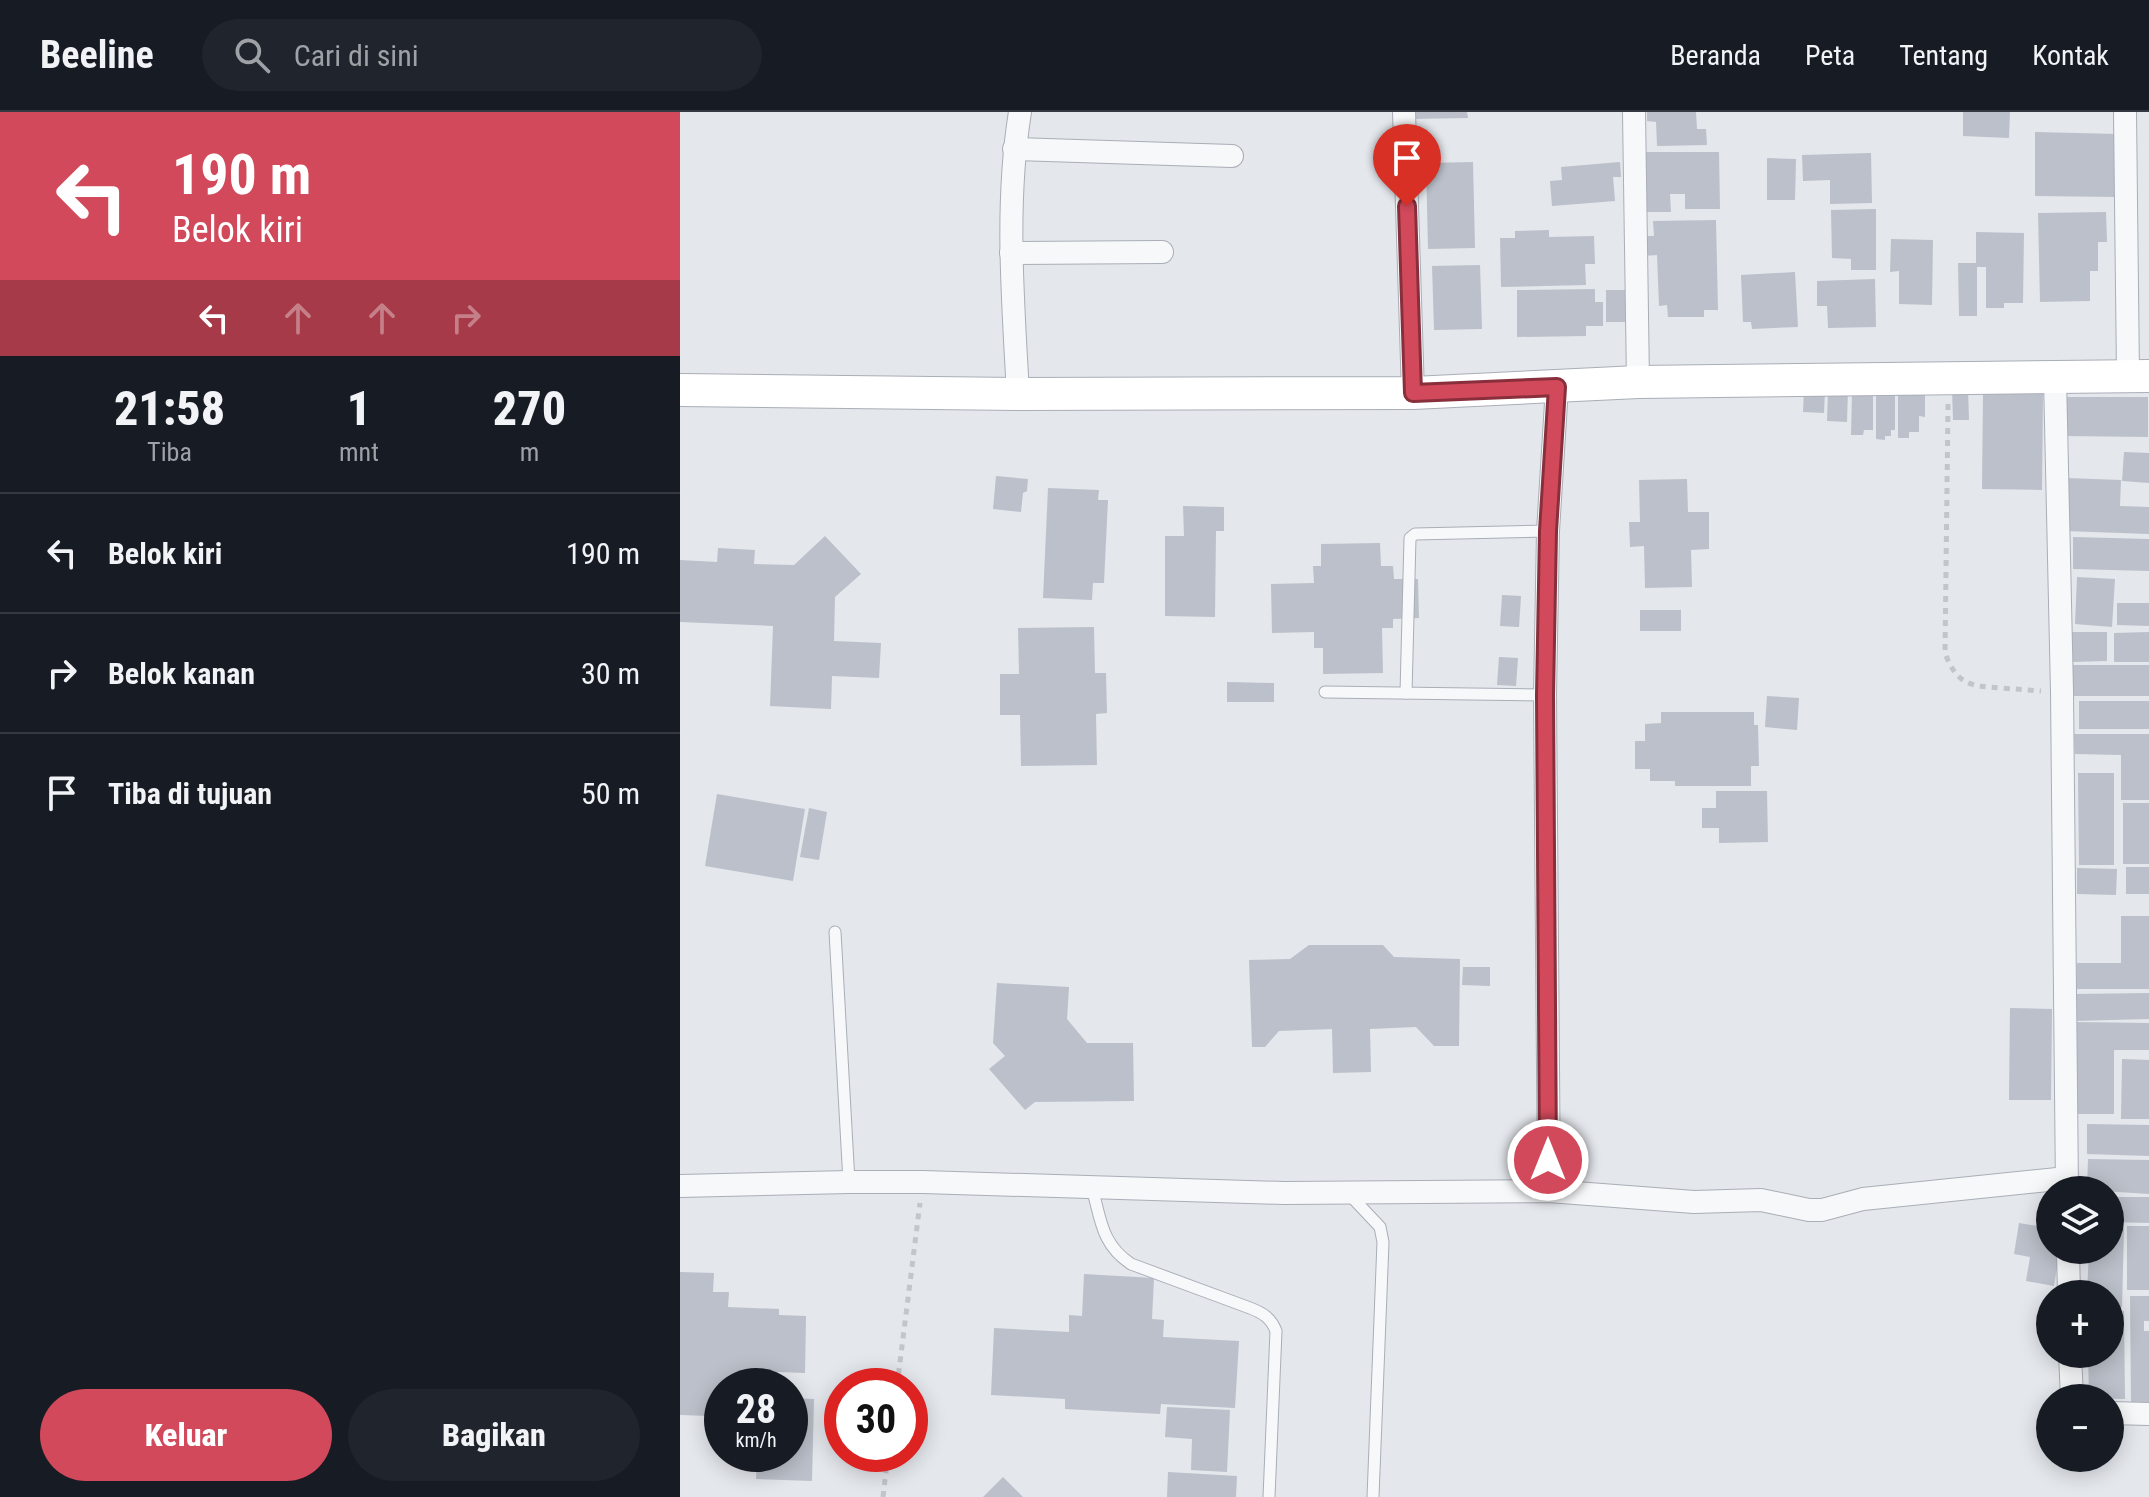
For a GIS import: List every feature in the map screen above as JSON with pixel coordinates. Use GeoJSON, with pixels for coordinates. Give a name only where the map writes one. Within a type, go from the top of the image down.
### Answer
{"type":"FeatureCollection","features":[{"type":"Feature","properties":{"kind":"main road"},"geometry":{"type":"LineString","coordinates":[[680,390],[1018,394],[1413,393],[1638,382],[2138,376]]}},
{"type":"Feature","properties":{"kind":"street"},"geometry":{"type":"LineString","coordinates":[[1018,394],[1011,253],[1014,149],[1020,112]]}},
{"type":"Feature","properties":{"kind":"street"},"geometry":{"type":"LineString","coordinates":[[1404,112],[1413,393]]}},
{"type":"Feature","properties":{"kind":"street"},"geometry":{"type":"LineString","coordinates":[[1634,112],[1638,382]]}},
{"type":"Feature","properties":{"kind":"street"},"geometry":{"type":"LineString","coordinates":[[2125,112],[2138,376]]}},
{"type":"Feature","properties":{"kind":"street"},"geometry":{"type":"LineString","coordinates":[[1014,149],[1232,156]]}},
{"type":"Feature","properties":{"kind":"street"},"geometry":{"type":"LineString","coordinates":[[1011,253],[1162,252]]}},
{"type":"Feature","properties":{"kind":"street"},"geometry":{"type":"LineString","coordinates":[[2055,378],[2067,1176]]}},
{"type":"Feature","properties":{"kind":"street"},"geometry":{"type":"LineString","coordinates":[[1549,1191],[1545,695],[1548,531],[1557,387]]}},
{"type":"Feature","properties":{"kind":"street"},"geometry":{"type":"LineString","coordinates":[[680,1186],[923,1182],[1284,1193],[1549,1191],[1694,1202],[1761,1200],[1809,1210],[1822,1210],[1863,1199],[2036,1186]]}},
{"type":"Feature","properties":{"kind":"street"},"geometry":{"type":"LineString","coordinates":[[2124,1413],[2149,1414]]}},
{"type":"Feature","properties":{"kind":"lane"},"geometry":{"type":"LineString","coordinates":[[1406,693],[1410,538],[1415,534],[1548,531]]}},
{"type":"Feature","properties":{"kind":"lane"},"geometry":{"type":"LineString","coordinates":[[1325,692],[1545,695]]}},
{"type":"Feature","properties":{"kind":"lane"},"geometry":{"type":"LineString","coordinates":[[835,932],[849,1182]]}},
{"type":"Feature","properties":{"kind":"lane"},"geometry":{"type":"LineString","coordinates":[[1092,1188],[1107,1240],[1117,1255],[1131,1264],[1263,1313],[1272,1321],[1276,1331],[1269,1497]]}},
{"type":"Feature","properties":{"kind":"lane"},"geometry":{"type":"LineString","coordinates":[[1347,1193],[1380,1227],[1383,1242],[1373,1497]]}},
{"type":"Feature","properties":{"kind":"path"},"geometry":{"type":"LineString","coordinates":[[1948,377],[1945,653],[1950,667],[1974,686],[2062,692]]}},
{"type":"Feature","properties":{"kind":"path"},"geometry":{"type":"LineString","coordinates":[[899,1368],[923,1182]]}},
{"type":"Feature","properties":{"kind":"path"},"geometry":{"type":"LineString","coordinates":[[883,1497],[886,1472]]}},
{"type":"Feature","properties":{"kind":"building"},"geometry":{"type":"Polygon","coordinates":[[[1409,112],[1467,112],[1468,118],[1409,119],[1409,112]]]}},
{"type":"Feature","properties":{"kind":"building"},"geometry":{"type":"Polygon","coordinates":[[[1647,112],[1696,112],[1697,129],[1706,129],[1707,145],[1657,146],[1656,122],[1647,121],[1647,112]]]}},
{"type":"Feature","properties":{"kind":"building"},"geometry":{"type":"Polygon","coordinates":[[[1963,112],[2010,112],[2009,138],[1963,136],[1963,112]]]}},
{"type":"Feature","properties":{"kind":"building"},"geometry":{"type":"Polygon","coordinates":[[[2035,132],[2117,134],[2117,197],[2035,196],[2035,132]]]}},
{"type":"Feature","properties":{"kind":"building"},"geometry":{"type":"Polygon","coordinates":[[[1641,152],[1719,152],[1720,209],[1685,209],[1685,194],[1670,194],[1671,212],[1642,212],[1641,152]]]}},
{"type":"Feature","properties":{"kind":"building"},"geometry":{"type":"Polygon","coordinates":[[[1871,153],[1872,203],[1830,204],[1830,180],[1803,181],[1802,155],[1871,153]]]}},
{"type":"Feature","properties":{"kind":"building"},"geometry":{"type":"Polygon","coordinates":[[[1767,158],[1796,159],[1795,200],[1767,200],[1767,158]]]}},
{"type":"Feature","properties":{"kind":"building"},"geometry":{"type":"Polygon","coordinates":[[[1473,162],[1475,248],[1428,249],[1426,163],[1473,162]]]}},
{"type":"Feature","properties":{"kind":"building"},"geometry":{"type":"Polygon","coordinates":[[[1620,162],[1621,177],[1613,177],[1615,201],[1552,206],[1550,181],[1562,180],[1561,167],[1620,162]]]}},
{"type":"Feature","properties":{"kind":"building"},"geometry":{"type":"Polygon","coordinates":[[[1876,209],[1876,270],[1851,270],[1851,259],[1832,258],[1831,210],[1876,209]]]}},
{"type":"Feature","properties":{"kind":"building"},"geometry":{"type":"Polygon","coordinates":[[[2106,212],[2107,242],[2098,242],[2098,271],[2090,271],[2090,301],[2040,302],[2038,213],[2106,212]]]}},
{"type":"Feature","properties":{"kind":"building"},"geometry":{"type":"Polygon","coordinates":[[[1716,220],[1718,310],[1704,310],[1704,317],[1668,317],[1667,305],[1659,306],[1657,255],[1643,256],[1642,236],[1654,236],[1653,221],[1716,220]]]}},
{"type":"Feature","properties":{"kind":"building"},"geometry":{"type":"Polygon","coordinates":[[[1549,230],[1549,237],[1594,236],[1595,264],[1585,264],[1586,285],[1501,287],[1500,238],[1515,238],[1515,231],[1549,230]]]}},
{"type":"Feature","properties":{"kind":"building"},"geometry":{"type":"Polygon","coordinates":[[[1976,232],[2024,233],[2023,303],[2004,303],[2004,308],[1986,308],[1986,267],[1977,267],[1977,316],[1959,316],[1958,263],[1976,263],[1976,232]]]}},
{"type":"Feature","properties":{"kind":"building"},"geometry":{"type":"Polygon","coordinates":[[[1891,239],[1933,240],[1932,305],[1899,304],[1899,271],[1890,272],[1891,239]]]}},
{"type":"Feature","properties":{"kind":"building"},"geometry":{"type":"Polygon","coordinates":[[[1480,265],[1482,329],[1434,330],[1432,266],[1480,265]]]}},
{"type":"Feature","properties":{"kind":"building"},"geometry":{"type":"Polygon","coordinates":[[[1795,272],[1798,327],[1752,329],[1751,322],[1743,322],[1741,275],[1795,272]]]}},
{"type":"Feature","properties":{"kind":"building"},"geometry":{"type":"Polygon","coordinates":[[[1875,279],[1876,327],[1828,328],[1827,306],[1817,306],[1817,281],[1875,279]]]}},
{"type":"Feature","properties":{"kind":"building"},"geometry":{"type":"Polygon","coordinates":[[[1595,289],[1595,302],[1603,302],[1603,326],[1586,326],[1586,336],[1517,337],[1517,290],[1595,289]]]}},
{"type":"Feature","properties":{"kind":"building"},"geometry":{"type":"Polygon","coordinates":[[[1606,290],[1627,290],[1627,322],[1606,322],[1606,290]]]}},
{"type":"Feature","properties":{"kind":"building"},"geometry":{"type":"Polygon","coordinates":[[[1828,389],[1848,389],[1847,422],[1827,421],[1828,389]]]}},
{"type":"Feature","properties":{"kind":"building"},"geometry":{"type":"Polygon","coordinates":[[[1952,389],[1968,389],[1969,420],[1953,420],[1952,389]]]}},
{"type":"Feature","properties":{"kind":"building"},"geometry":{"type":"Polygon","coordinates":[[[1804,390],[1825,391],[1824,413],[1803,412],[1804,390]]]}},
{"type":"Feature","properties":{"kind":"building"},"geometry":{"type":"Polygon","coordinates":[[[1876,392],[1895,392],[1895,430],[1891,430],[1891,436],[1885,436],[1885,440],[1876,439],[1876,392]]]}},
{"type":"Feature","properties":{"kind":"building"},"geometry":{"type":"Polygon","coordinates":[[[1852,393],[1873,393],[1873,430],[1864,430],[1863,435],[1851,435],[1852,393]]]}},
{"type":"Feature","properties":{"kind":"building"},"geometry":{"type":"Polygon","coordinates":[[[1898,393],[1925,393],[1925,417],[1919,416],[1919,432],[1909,432],[1909,438],[1898,438],[1898,393]]]}},
{"type":"Feature","properties":{"kind":"building"},"geometry":{"type":"Polygon","coordinates":[[[1983,393],[2043,394],[2042,490],[1982,489],[1983,393]]]}},
{"type":"Feature","properties":{"kind":"building"},"geometry":{"type":"Polygon","coordinates":[[[2065,397],[2148,397],[2148,437],[2065,436],[2065,397]]]}},
{"type":"Feature","properties":{"kind":"building"},"geometry":{"type":"Polygon","coordinates":[[[2124,452],[2149,453],[2149,483],[2122,481],[2124,452]]]}},
{"type":"Feature","properties":{"kind":"building"},"geometry":{"type":"Polygon","coordinates":[[[996,476],[1028,479],[1021,512],[993,509],[996,476]]]}},
{"type":"Feature","properties":{"kind":"building"},"geometry":{"type":"Polygon","coordinates":[[[2066,478],[2121,480],[2120,506],[2149,507],[2149,534],[2065,531],[2066,478]]]}},
{"type":"Feature","properties":{"kind":"building"},"geometry":{"type":"Polygon","coordinates":[[[1687,479],[1688,512],[1709,512],[1709,549],[1691,550],[1692,587],[1645,588],[1644,546],[1630,547],[1629,522],[1640,522],[1639,480],[1687,479]]]}},
{"type":"Feature","properties":{"kind":"building"},"geometry":{"type":"Polygon","coordinates":[[[1048,488],[1099,490],[1098,500],[1108,500],[1104,583],[1093,583],[1092,600],[1043,598],[1048,488]]]}},
{"type":"Feature","properties":{"kind":"building"},"geometry":{"type":"Polygon","coordinates":[[[1183,506],[1224,507],[1224,531],[1216,531],[1215,617],[1165,616],[1165,536],[1184,536],[1183,506]]]}},
{"type":"Feature","properties":{"kind":"building"},"geometry":{"type":"Polygon","coordinates":[[[825,536],[861,574],[835,597],[834,641],[881,643],[879,678],[832,676],[831,709],[770,706],[773,626],[680,622],[680,560],[717,562],[718,548],[755,550],[754,564],[794,565],[825,536]]]}},
{"type":"Feature","properties":{"kind":"building"},"geometry":{"type":"Polygon","coordinates":[[[2073,537],[2149,539],[2149,571],[2073,569],[2073,537]]]}},
{"type":"Feature","properties":{"kind":"building"},"geometry":{"type":"Polygon","coordinates":[[[1380,543],[1381,566],[1393,566],[1394,579],[1418,579],[1419,618],[1393,619],[1393,628],[1382,628],[1383,673],[1323,674],[1323,648],[1314,648],[1314,632],[1272,633],[1271,584],[1314,583],[1313,566],[1321,566],[1321,544],[1380,543]]]}},
{"type":"Feature","properties":{"kind":"building"},"geometry":{"type":"Polygon","coordinates":[[[2077,577],[2115,579],[2112,627],[2075,624],[2077,577]]]}},
{"type":"Feature","properties":{"kind":"building"},"geometry":{"type":"Polygon","coordinates":[[[1502,595],[1521,596],[1519,627],[1500,626],[1502,595]]]}},
{"type":"Feature","properties":{"kind":"building"},"geometry":{"type":"Polygon","coordinates":[[[2117,603],[2149,603],[2149,626],[2117,625],[2117,603]]]}},
{"type":"Feature","properties":{"kind":"building"},"geometry":{"type":"Polygon","coordinates":[[[1640,610],[1681,610],[1681,631],[1640,631],[1640,610]]]}},
{"type":"Feature","properties":{"kind":"building"},"geometry":{"type":"Polygon","coordinates":[[[1094,627],[1095,673],[1106,673],[1107,713],[1096,714],[1097,765],[1021,766],[1020,715],[1000,715],[1000,674],[1019,674],[1018,628],[1094,627]]]}},
{"type":"Feature","properties":{"kind":"building"},"geometry":{"type":"Polygon","coordinates":[[[2072,632],[2107,632],[2107,661],[2072,662],[2072,632]]]}},
{"type":"Feature","properties":{"kind":"building"},"geometry":{"type":"Polygon","coordinates":[[[2149,632],[2149,662],[2114,662],[2114,633],[2149,632]]]}},
{"type":"Feature","properties":{"kind":"building"},"geometry":{"type":"Polygon","coordinates":[[[1499,657],[1518,658],[1516,686],[1497,685],[1499,657]]]}},
{"type":"Feature","properties":{"kind":"building"},"geometry":{"type":"Polygon","coordinates":[[[2068,665],[2149,665],[2149,696],[2069,696],[2068,665]]]}},
{"type":"Feature","properties":{"kind":"building"},"geometry":{"type":"Polygon","coordinates":[[[1227,682],[1274,683],[1274,702],[1227,702],[1227,682]]]}},
{"type":"Feature","properties":{"kind":"building"},"geometry":{"type":"Polygon","coordinates":[[[1767,696],[1799,698],[1797,730],[1765,727],[1767,696]]]}},
{"type":"Feature","properties":{"kind":"building"},"geometry":{"type":"Polygon","coordinates":[[[2079,701],[2149,701],[2149,729],[2079,729],[2079,701]]]}},
{"type":"Feature","properties":{"kind":"building"},"geometry":{"type":"Polygon","coordinates":[[[1661,712],[1754,712],[1754,725],[1758,725],[1759,766],[1751,766],[1751,786],[1675,786],[1675,781],[1650,781],[1650,769],[1635,769],[1635,741],[1645,741],[1645,724],[1661,723],[1661,712]]]}},
{"type":"Feature","properties":{"kind":"building"},"geometry":{"type":"Polygon","coordinates":[[[2074,734],[2149,734],[2149,800],[2121,800],[2121,755],[2075,754],[2074,734]]]}},
{"type":"Feature","properties":{"kind":"building"},"geometry":{"type":"Polygon","coordinates":[[[2078,773],[2114,773],[2114,865],[2079,865],[2078,773]]]}},
{"type":"Feature","properties":{"kind":"building"},"geometry":{"type":"Polygon","coordinates":[[[1716,791],[1767,791],[1768,842],[1719,843],[1719,828],[1702,828],[1702,808],[1716,808],[1716,791]]]}},
{"type":"Feature","properties":{"kind":"building"},"geometry":{"type":"Polygon","coordinates":[[[717,794],[805,809],[793,881],[705,866],[717,794]]]}},
{"type":"Feature","properties":{"kind":"building"},"geometry":{"type":"Polygon","coordinates":[[[2123,803],[2149,803],[2149,864],[2123,864],[2123,803]]]}},
{"type":"Feature","properties":{"kind":"building"},"geometry":{"type":"Polygon","coordinates":[[[809,808],[827,812],[819,860],[800,857],[809,808]]]}},
{"type":"Feature","properties":{"kind":"building"},"geometry":{"type":"Polygon","coordinates":[[[2126,867],[2149,867],[2149,894],[2126,894],[2126,867]]]}},
{"type":"Feature","properties":{"kind":"building"},"geometry":{"type":"Polygon","coordinates":[[[2077,868],[2117,869],[2116,895],[2077,894],[2077,868]]]}},
{"type":"Feature","properties":{"kind":"building"},"geometry":{"type":"Polygon","coordinates":[[[2121,916],[2149,916],[2149,989],[2077,989],[2077,963],[2121,963],[2121,916]]]}},
{"type":"Feature","properties":{"kind":"building"},"geometry":{"type":"Polygon","coordinates":[[[1309,945],[1383,945],[1394,957],[1460,959],[1459,1046],[1434,1046],[1416,1027],[1370,1029],[1371,1072],[1333,1073],[1332,1029],[1279,1031],[1265,1047],[1252,1047],[1249,960],[1290,959],[1309,945]]]}},
{"type":"Feature","properties":{"kind":"building"},"geometry":{"type":"Polygon","coordinates":[[[1463,967],[1490,967],[1490,986],[1462,985],[1463,967]]]}},
{"type":"Feature","properties":{"kind":"building"},"geometry":{"type":"Polygon","coordinates":[[[997,983],[1069,987],[1067,1019],[1087,1043],[1133,1043],[1134,1101],[1035,1102],[1025,1110],[989,1069],[1005,1056],[993,1043],[997,983]]]}},
{"type":"Feature","properties":{"kind":"building"},"geometry":{"type":"Polygon","coordinates":[[[2149,993],[2149,1019],[2074,1021],[2074,994],[2149,993]]]}},
{"type":"Feature","properties":{"kind":"building"},"geometry":{"type":"Polygon","coordinates":[[[2010,1008],[2052,1009],[2051,1100],[2009,1100],[2010,1008]]]}},
{"type":"Feature","properties":{"kind":"building"},"geometry":{"type":"Polygon","coordinates":[[[2075,1022],[2149,1023],[2149,1050],[2114,1050],[2114,1114],[2075,1114],[2075,1022]]]}},
{"type":"Feature","properties":{"kind":"building"},"geometry":{"type":"Polygon","coordinates":[[[2122,1059],[2149,1060],[2149,1119],[2121,1119],[2122,1059]]]}},
{"type":"Feature","properties":{"kind":"building"},"geometry":{"type":"Polygon","coordinates":[[[2087,1124],[2149,1125],[2149,1156],[2087,1154],[2087,1124]]]}},
{"type":"Feature","properties":{"kind":"building"},"geometry":{"type":"Polygon","coordinates":[[[2088,1159],[2149,1160],[2149,1194],[2124,1192],[2124,1176],[2087,1176],[2088,1159]]]}},
{"type":"Feature","properties":{"kind":"building"},"geometry":{"type":"Polygon","coordinates":[[[2124,1197],[2149,1197],[2149,1223],[2124,1222],[2124,1197]]]}},
{"type":"Feature","properties":{"kind":"building"},"geometry":{"type":"Polygon","coordinates":[[[2019,1223],[2036,1226],[2036,1264],[2058,1264],[2055,1280],[2026,1281],[2030,1257],[2014,1254],[2019,1223]]]}},
{"type":"Feature","properties":{"kind":"building"},"geometry":{"type":"Polygon","coordinates":[[[2127,1226],[2149,1226],[2149,1290],[2127,1290],[2127,1226]]]}},
{"type":"Feature","properties":{"kind":"building"},"geometry":{"type":"Polygon","coordinates":[[[2088,1264],[2123,1264],[2123,1280],[2088,1280],[2088,1264]]]}},
{"type":"Feature","properties":{"kind":"building"},"geometry":{"type":"Polygon","coordinates":[[[680,1272],[714,1273],[713,1292],[729,1292],[728,1307],[779,1309],[779,1315],[806,1316],[805,1368],[704,1368],[704,1416],[680,1415],[680,1272]]]}},
{"type":"Feature","properties":{"kind":"building"},"geometry":{"type":"Polygon","coordinates":[[[1084,1274],[1154,1278],[1152,1319],[1164,1320],[1163,1337],[1239,1341],[1235,1408],[1161,1404],[1160,1414],[1065,1409],[1065,1399],[991,1395],[994,1328],[1069,1332],[1069,1315],[1082,1316],[1084,1274]]]}},
{"type":"Feature","properties":{"kind":"building"},"geometry":{"type":"Polygon","coordinates":[[[2130,1296],[2149,1296],[2149,1321],[2144,1321],[2144,1331],[2149,1331],[2149,1404],[2131,1405],[2130,1296]]]}},
{"type":"Feature","properties":{"kind":"building"},"geometry":{"type":"Polygon","coordinates":[[[2124,1311],[2125,1399],[2124,1384],[2089,1384],[2088,1368],[2124,1368],[2124,1311]]]}},
{"type":"Feature","properties":{"kind":"building"},"geometry":{"type":"Polygon","coordinates":[[[808,1399],[814,1399],[812,1481],[756,1479],[756,1472],[808,1472],[808,1399]]]}},
{"type":"Feature","properties":{"kind":"building"},"geometry":{"type":"Polygon","coordinates":[[[1167,1407],[1230,1410],[1227,1472],[1191,1470],[1192,1439],[1165,1437],[1167,1407]]]}},
{"type":"Feature","properties":{"kind":"building"},"geometry":{"type":"Polygon","coordinates":[[[1168,1472],[1237,1476],[1236,1497],[1167,1497],[1168,1472]]]}},
{"type":"Feature","properties":{"kind":"building"},"geometry":{"type":"Polygon","coordinates":[[[1003,1477],[1023,1497],[983,1497],[1003,1477]]]}},
{"type":"Feature","properties":{"kind":"route"},"geometry":{"type":"LineString","coordinates":[[1407,206],[1413,393],[1557,387],[1548,531],[1545,695],[1548,1160]]}}]}
